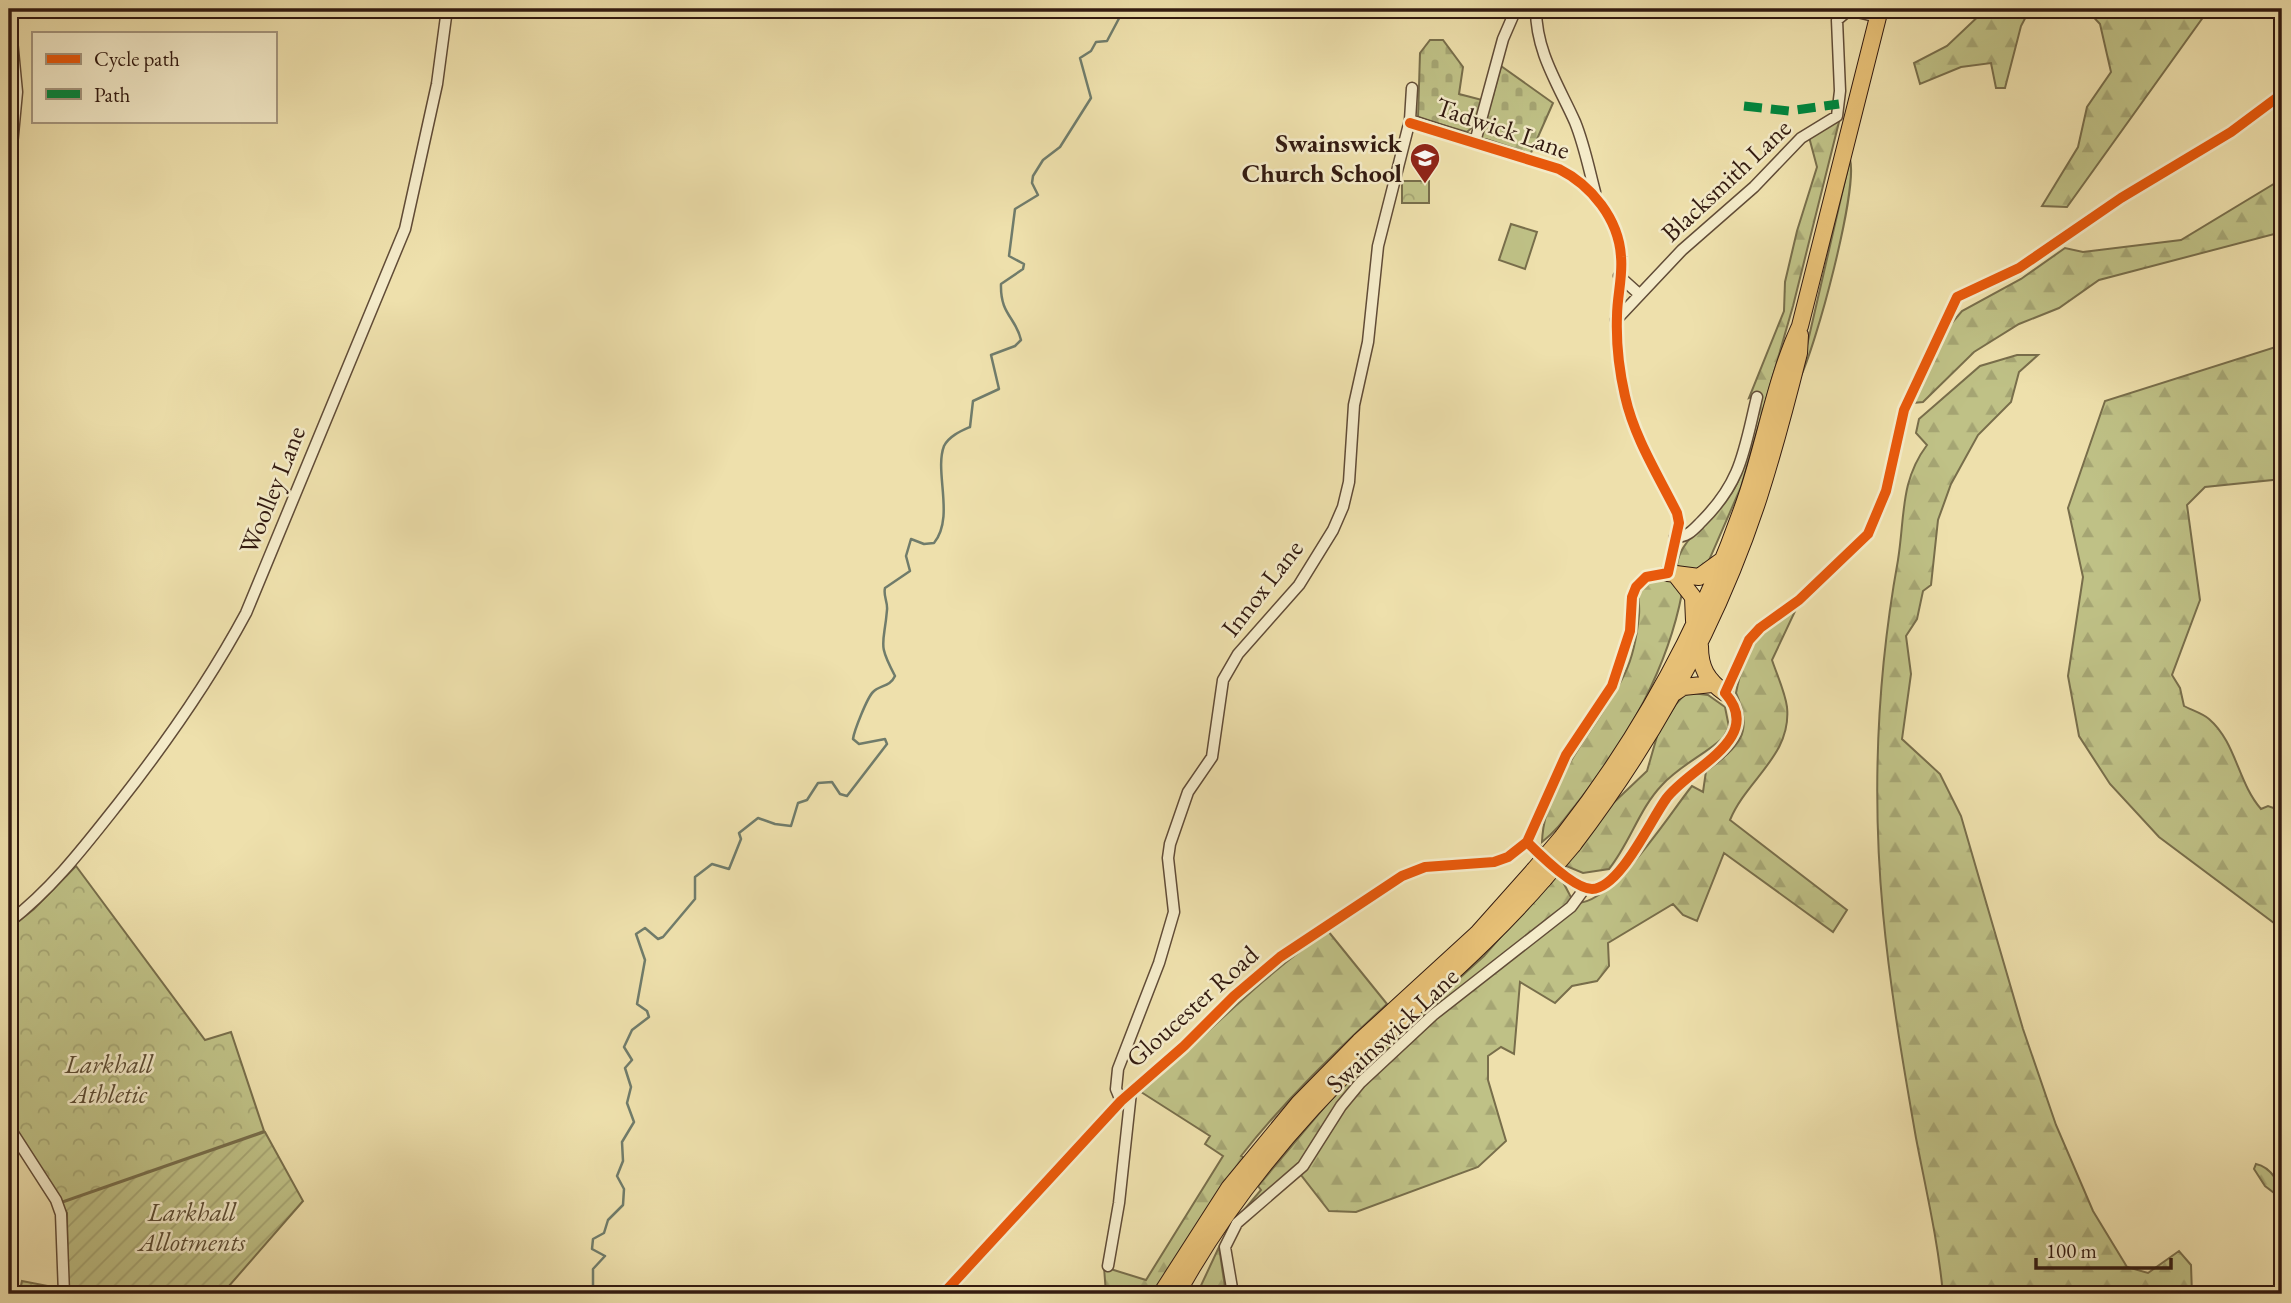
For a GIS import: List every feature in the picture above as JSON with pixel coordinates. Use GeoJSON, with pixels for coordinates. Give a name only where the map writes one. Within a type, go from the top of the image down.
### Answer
{"type":"FeatureCollection","features":[{"type":"Feature","properties":{"kind":"highway"},"geometry":{"type":"LineString","coordinates":[[1568,841],[1635,734],[1694,626],[1723,559],[1748,491],[1788,351],[1800,326],[1879,13]]}},
{"type":"Feature","properties":{"kind":"highway"},"geometry":{"type":"LineString","coordinates":[[1177,1294],[1239,1197],[1308,1113],[1367,1052],[1478,951],[1568,841],[1608,799],[1674,692],[1700,643],[1731,573],[1759,497],[1799,353],[1800,326]]}},
{"type":"Feature","properties":{"kind":"highway"},"geometry":{"type":"LineString","coordinates":[[1672,574],[1699,577],[1723,559]]}},
{"type":"Feature","properties":{"kind":"highway"},"geometry":{"type":"LineString","coordinates":[[1672,574],[1693,597],[1694,626]]}},
{"type":"Feature","properties":{"kind":"highway"},"geometry":{"type":"LineString","coordinates":[[1700,643],[1700,660],[1719,689]]}},
{"type":"Feature","properties":{"kind":"highway"},"geometry":{"type":"LineString","coordinates":[[1674,692],[1683,687],[1719,689]]}},
{"type":"Feature","properties":{"kind":"highway"},"geometry":{"type":"LineString","coordinates":[[1161,1294],[1229,1188],[1299,1102],[1359,1042],[1539,875]]}},
{"type":"Feature","properties":{"kind":"street"},"geometry":{"type":"LineString","coordinates":[[9,9],[17,92],[9,177]]}},
{"type":"Feature","properties":{"kind":"street","name":"Woolley Lane"},"geometry":{"type":"LineString","coordinates":[[9,922],[72,862],[171,737],[218,667],[246,613],[405,229],[437,84],[447,9]]}},
{"type":"Feature","properties":{"kind":"street","name":"Tadwick Lane"},"geometry":{"type":"LineString","coordinates":[[1475,142],[1503,39],[1516,9]]}},
{"type":"Feature","properties":{"kind":"street","name":"Tadwick Lane"},"geometry":{"type":"LineString","coordinates":[[1536,9],[1536,30],[1541,51],[1576,124],[1597,198],[1619,246],[1622,259],[1616,320],[1625,398],[1644,448],[1677,513],[1679,523],[1672,574]]}},
{"type":"Feature","properties":{"kind":"street","name":"Blacksmith Lane"},"geometry":{"type":"LineString","coordinates":[[1616,320],[1801,138],[1837,116],[1840,91],[1837,20],[1849,9],[1879,13]]}},
{"type":"Feature","properties":{"kind":"street","name":"Innox Lane"},"geometry":{"type":"LineString","coordinates":[[1121,1101],[1116,1089],[1118,1069],[1159,963],[1174,912],[1168,858],[1170,844],[1188,792],[1212,757],[1223,680],[1238,654],[1299,585],[1333,530],[1343,507],[1349,482],[1354,405],[1368,342],[1377,246],[1410,120],[1412,88]]}},
{"type":"Feature","properties":{"kind":"street"},"geometry":{"type":"LineString","coordinates":[[1559,870],[1585,888],[1599,887],[1617,874],[1680,782],[1723,750],[1732,738],[1737,727],[1736,710],[1719,689],[1754,634],[1799,600],[1868,534],[1886,491],[1904,410],[1957,297],[2019,268],[2122,198],[2231,132],[2282,94]]}},
{"type":"Feature","properties":{"kind":"street","name":"Tadwick Lane"},"geometry":{"type":"LineString","coordinates":[[1410,120],[1559,169],[1580,179],[1597,198]]}},
{"type":"Feature","properties":{"kind":"street"},"geometry":{"type":"LineString","coordinates":[[1619,276],[1639,295]]}},
{"type":"Feature","properties":{"kind":"street"},"geometry":{"type":"LineString","coordinates":[[1675,537],[1686,536],[1724,499],[1732,485],[1757,397]]}},
{"type":"Feature","properties":{"kind":"street"},"geometry":{"type":"LineString","coordinates":[[1539,852],[1527,842],[1566,755],[1612,686],[1630,631],[1632,597],[1636,587],[1646,577],[1672,574]]}},
{"type":"Feature","properties":{"kind":"street","name":"Gloucester Road"},"geometry":{"type":"LineString","coordinates":[[943,1294],[1121,1101],[1257,975],[1402,876],[1424,867],[1494,862],[1508,857],[1527,842]]}},
{"type":"Feature","properties":{"kind":"street","name":"Swainswick Lane"},"geometry":{"type":"LineString","coordinates":[[1233,1294],[1225,1247],[1237,1223],[1303,1166],[1341,1106],[1360,1083],[1433,1015],[1571,907],[1585,888]]}},
{"type":"Feature","properties":{"kind":"street"},"geometry":{"type":"LineString","coordinates":[[1108,1266],[1119,1203],[1131,1092]]}},
{"type":"Feature","properties":{"kind":"street"},"geometry":{"type":"LineString","coordinates":[[9,1127],[56,1200],[61,1214],[64,1294]]}},
{"type":"Feature","properties":{"kind":"green space"},"geometry":{"type":"Polygon","coordinates":[[[1986,9],[2030,9],[2021,26],[2005,88],[1996,88],[1991,63],[1961,67],[1920,84],[1914,63],[1947,46],[1986,9]]]}},
{"type":"Feature","properties":{"kind":"green space"},"geometry":{"type":"Polygon","coordinates":[[[2086,9],[2209,9],[2067,207],[2042,206],[2078,147],[2087,107],[2111,72],[2100,24],[2086,9]]]}},
{"type":"Feature","properties":{"kind":"green space"},"geometry":{"type":"Polygon","coordinates":[[[1430,40],[1443,40],[1463,67],[1459,94],[1482,100],[1475,125],[1467,132],[1418,118],[1420,53],[1430,40]]]}},
{"type":"Feature","properties":{"kind":"green space"},"geometry":{"type":"Polygon","coordinates":[[[1501,66],[1553,103],[1530,155],[1481,138],[1501,66]]]}},
{"type":"Feature","properties":{"kind":"green space"},"geometry":{"type":"Polygon","coordinates":[[[1840,118],[1793,306],[1741,487],[1707,565],[1700,571],[1684,572],[1677,565],[1679,555],[1692,536],[1728,498],[1744,467],[1756,395],[1749,398],[1784,311],[1785,282],[1797,231],[1817,167],[1809,137],[1840,118]]]}},
{"type":"Feature","properties":{"kind":"green space"},"geometry":{"type":"Polygon","coordinates":[[[1850,159],[1848,202],[1834,269],[1799,380],[1850,159]]]}},
{"type":"Feature","properties":{"kind":"green space"},"geometry":{"type":"Polygon","coordinates":[[[2282,179],[2282,232],[2099,280],[2059,308],[2019,324],[1974,352],[1923,402],[1912,403],[1945,331],[1962,311],[2021,279],[2065,248],[2083,252],[2181,240],[2282,179]]]}},
{"type":"Feature","properties":{"kind":"green space"},"geometry":{"type":"Polygon","coordinates":[[[1402,181],[1429,181],[1429,203],[1402,203],[1402,181]]]}},
{"type":"Feature","properties":{"kind":"green space"},"geometry":{"type":"Polygon","coordinates":[[[1511,224],[1537,232],[1525,269],[1499,260],[1511,224]]]}},
{"type":"Feature","properties":{"kind":"green space"},"geometry":{"type":"Polygon","coordinates":[[[2282,336],[2282,479],[2205,487],[2187,505],[2200,600],[2172,675],[2180,688],[2184,706],[2203,715],[2218,728],[2253,799],[2261,809],[2268,806],[2282,811],[2282,929],[2159,837],[2110,784],[2079,736],[2068,676],[2083,577],[2068,508],[2105,401],[2279,346],[2282,336]]]}},
{"type":"Feature","properties":{"kind":"green space"},"geometry":{"type":"Polygon","coordinates":[[[2017,355],[2038,355],[2019,372],[2011,402],[1978,435],[1951,484],[1938,520],[1931,585],[1923,591],[1917,619],[1906,636],[1911,674],[1902,739],[1940,774],[1961,816],[2023,1029],[2056,1125],[2093,1211],[2127,1267],[2148,1273],[2179,1251],[2191,1265],[2192,1294],[1943,1294],[1897,1026],[1883,913],[1877,780],[1881,692],[1905,499],[1912,472],[1927,445],[1916,433],[1919,419],[1980,366],[2017,355]]]}},
{"type":"Feature","properties":{"kind":"green space"},"geometry":{"type":"Polygon","coordinates":[[[1670,579],[1682,593],[1667,648],[1644,701],[1598,775],[1563,821],[1542,842],[1552,797],[1628,666],[1636,637],[1641,589],[1650,581],[1670,579]]]}},
{"type":"Feature","properties":{"kind":"green space"},"geometry":{"type":"Polygon","coordinates":[[[1797,607],[1772,660],[1787,707],[1787,724],[1783,739],[1730,820],[1847,910],[1833,932],[1724,853],[1697,921],[1683,915],[1673,904],[1608,943],[1609,966],[1597,981],[1572,986],[1555,1003],[1520,982],[1514,1054],[1501,1047],[1488,1056],[1488,1080],[1506,1141],[1478,1167],[1356,1212],[1329,1211],[1297,1170],[1238,1217],[1261,1190],[1258,1186],[1348,1079],[1484,956],[1554,876],[1563,882],[1574,903],[1589,900],[1605,890],[1639,857],[1692,786],[1703,792],[1706,771],[1735,746],[1743,730],[1744,719],[1736,693],[1749,652],[1763,633],[1797,607]]]}},
{"type":"Feature","properties":{"kind":"green space"},"geometry":{"type":"Polygon","coordinates":[[[1684,695],[1708,695],[1725,707],[1729,727],[1723,738],[1676,772],[1654,794],[1609,869],[1583,873],[1564,865],[1608,808],[1647,771],[1658,733],[1676,704],[1684,695]]]}},
{"type":"Feature","properties":{"kind":"green space","name":"Larkhall Athletic"},"geometry":{"type":"Polygon","coordinates":[[[76,866],[205,1040],[231,1032],[264,1131],[61,1202],[21,1142],[9,1117],[9,929],[34,909],[76,866]]]}},
{"type":"Feature","properties":{"kind":"green space"},"geometry":{"type":"Polygon","coordinates":[[[1328,931],[1387,1004],[1311,1077],[1241,1156],[1246,1159],[1156,1294],[1106,1294],[1104,1267],[1146,1280],[1223,1156],[1205,1144],[1210,1136],[1141,1092],[1255,988],[1328,931]]]}},
{"type":"Feature","properties":{"kind":"green space","name":"Larkhall Allotments"},"geometry":{"type":"Polygon","coordinates":[[[265,1132],[303,1201],[222,1294],[68,1294],[67,1213],[61,1203],[265,1132]]]}},
{"type":"Feature","properties":{"kind":"green space"},"geometry":{"type":"Polygon","coordinates":[[[2256,1164],[2275,1177],[2282,1199],[2265,1186],[2254,1169],[2256,1164]]]}},
{"type":"Feature","properties":{"kind":"green space"},"geometry":{"type":"Polygon","coordinates":[[[1219,1247],[1226,1294],[1197,1294],[1219,1247]]]}},
{"type":"Feature","properties":{"kind":"green space"},"geometry":{"type":"Polygon","coordinates":[[[22,1281],[48,1286],[48,1294],[19,1294],[22,1281]]]}},
{"type":"Feature","properties":{"kind":"green space"},"geometry":{"type":"Polygon","coordinates":[[[1011,1286],[1051,1294],[1002,1294],[1011,1286]]]}},
{"type":"Feature","properties":{"kind":"waterway"},"geometry":{"type":"LineString","coordinates":[[585,1294],[593,1288],[593,1269],[605,1256],[592,1249],[593,1239],[604,1233],[608,1220],[623,1205],[624,1189],[617,1176],[623,1161],[622,1142],[634,1122],[627,1103],[631,1087],[625,1068],[632,1060],[624,1047],[632,1030],[649,1017],[647,1011],[637,1004],[645,960],[636,934],[645,928],[658,939],[663,937],[695,899],[695,877],[712,864],[729,869],[741,839],[739,833],[758,818],[791,826],[798,803],[807,800],[818,783],[832,782],[840,794],[847,796],[887,744],[885,739],[859,744],[853,739],[870,695],[895,676],[884,650],[887,607],[885,588],[910,571],[906,556],[911,539],[924,544],[934,543],[943,521],[941,468],[944,446],[952,437],[970,427],[973,401],[999,389],[991,355],[1015,346],[1021,340],[1001,294],[1001,284],[1023,269],[1024,264],[1009,256],[1015,209],[1038,195],[1032,183],[1033,176],[1043,160],[1060,147],[1091,98],[1080,58],[1091,51],[1096,42],[1107,41],[1124,9]]}},
{"type":"Feature","properties":{"kind":"marked path"},"geometry":{"type":"LineString","coordinates":[[1744,106],[1789,111],[1839,104]]}},
{"type":"Feature","properties":{"kind":"cycle path"},"geometry":{"type":"LineString","coordinates":[[1527,842],[1557,870],[1585,887],[1592,889],[1603,886],[1613,878],[1624,866],[1666,799],[1730,739],[1736,725],[1735,709],[1725,693],[1749,640],[1760,628],[1799,600],[1868,534],[1886,491],[1904,410],[1957,297],[2019,268],[2121,198],[2231,132],[2282,94]]}},
{"type":"Feature","properties":{"kind":"cycle path"},"geometry":{"type":"LineString","coordinates":[[943,1294],[1121,1101],[1280,957],[1402,876],[1425,867],[1494,862],[1508,857],[1527,842],[1566,755],[1612,686],[1630,631],[1632,597],[1636,587],[1646,577],[1668,573],[1679,523],[1677,513],[1640,441],[1625,396],[1617,336],[1621,257],[1615,229],[1609,217],[1582,184],[1559,169],[1410,123]]}},
{"type":"Feature","properties":{"kind":"place","name":"Swainswick Church School"},"geometry":{"type":"Point","coordinates":[1425,185]}}]}
